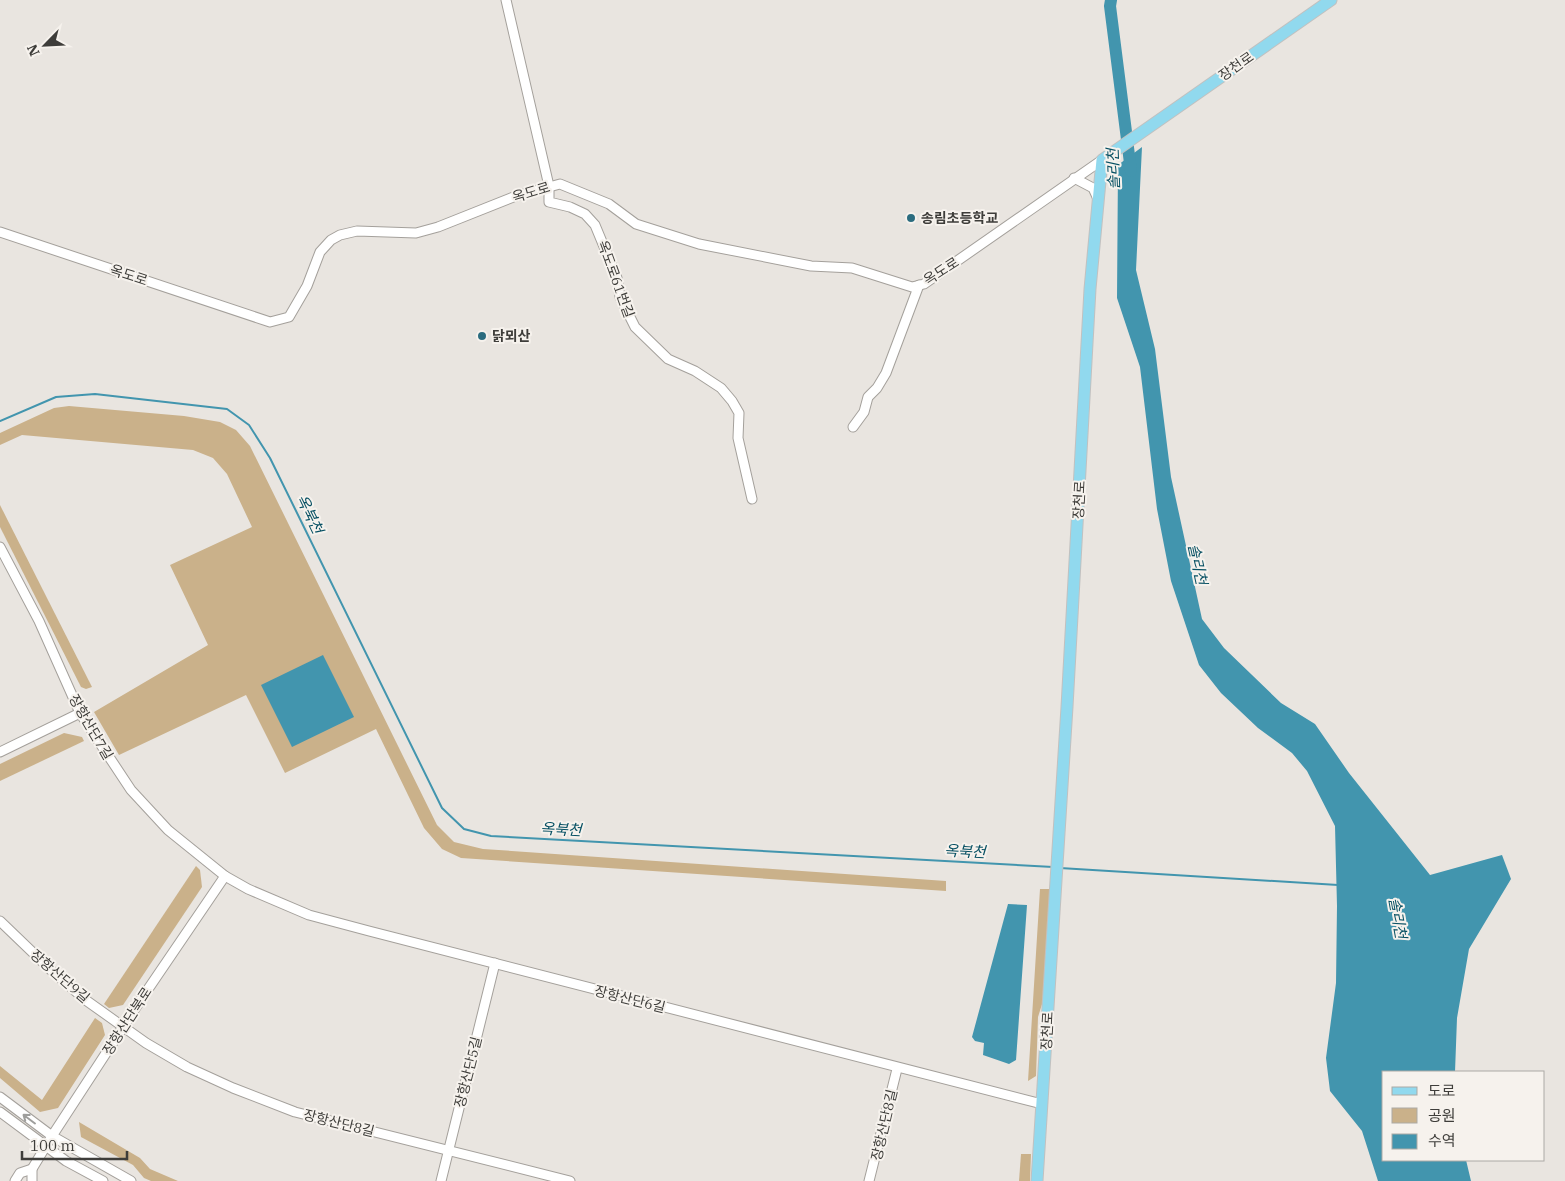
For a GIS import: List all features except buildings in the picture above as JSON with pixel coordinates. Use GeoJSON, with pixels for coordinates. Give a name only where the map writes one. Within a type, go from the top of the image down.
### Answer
{"type":"FeatureCollection","features":[{"type":"Feature","properties":{"kind":"main road","name":"장천로"},"geometry":{"type":"LineString","coordinates":[[1037,1181],[1058,857],[1090,298],[1102,160],[1331,0]]}},
{"type":"Feature","properties":{"kind":"street"},"geometry":{"type":"LineString","coordinates":[[506,0],[549,186]]}},
{"type":"Feature","properties":{"kind":"street","name":"옥도로"},"geometry":{"type":"LineString","coordinates":[[0,232],[270,322],[289,316],[307,286],[320,252],[331,240],[340,235],[357,231],[416,233],[549,186],[560,184],[608,204],[636,224],[699,244],[811,266],[852,268],[912,288],[957,261],[1102,160]]}},
{"type":"Feature","properties":{"kind":"street"},"geometry":{"type":"LineString","coordinates":[[1074,178],[1093,188],[1098,199]]}},
{"type":"Feature","properties":{"kind":"street","name":"옥도로61번길"},"geometry":{"type":"LineString","coordinates":[[549,186],[549,202],[570,207],[585,214],[595,225],[617,278],[623,304],[635,327],[668,359],[695,371],[721,388],[739,413],[738,438],[752,499]]}},
{"type":"Feature","properties":{"kind":"street"},"geometry":{"type":"LineString","coordinates":[[853,426],[864,412],[868,397],[877,388],[886,373],[919,285]]}},
{"type":"Feature","properties":{"kind":"street","name":"장항산단7길"},"geometry":{"type":"LineString","coordinates":[[0,547],[39,621],[80,713],[131,790],[168,830],[225,876]]}},
{"type":"Feature","properties":{"kind":"street"},"geometry":{"type":"LineString","coordinates":[[0,752],[80,713]]}},
{"type":"Feature","properties":{"kind":"street","name":"장항산단6길"},"geometry":{"type":"LineString","coordinates":[[225,876],[248,889],[309,914],[897,1068],[1042,1104]]}},
{"type":"Feature","properties":{"kind":"street","name":"장항산단북로"},"geometry":{"type":"LineString","coordinates":[[15,1181],[20,1173],[32,1169],[123,1027],[225,876]]}},
{"type":"Feature","properties":{"kind":"street","name":"장항산단9길"},"geometry":{"type":"LineString","coordinates":[[0,922],[52,972],[123,1027]]}},
{"type":"Feature","properties":{"kind":"street","name":"장항산단5길"},"geometry":{"type":"LineString","coordinates":[[441,1181],[495,963]]}},
{"type":"Feature","properties":{"kind":"street","name":"장항산단8길"},"geometry":{"type":"LineString","coordinates":[[123,1027],[187,1067],[295,1112],[570,1181]]}},
{"type":"Feature","properties":{"kind":"street","name":"장항산단8길"},"geometry":{"type":"LineString","coordinates":[[869,1181],[897,1068]]}},
{"type":"Feature","properties":{"kind":"street"},"geometry":{"type":"LineString","coordinates":[[0,1097],[52,1136],[131,1181]]}},
{"type":"Feature","properties":{"kind":"street"},"geometry":{"type":"LineString","coordinates":[[0,1112],[46,1147],[103,1181]]}},
{"type":"Feature","properties":{"kind":"street"},"geometry":{"type":"LineString","coordinates":[[32,1169],[32,1181]]}},
{"type":"Feature","properties":{"kind":"green space"},"geometry":{"type":"Polygon","coordinates":[[[69,406],[184,416],[220,422],[236,430],[250,446],[437,825],[454,842],[483,849],[946,881],[946,891],[461,858],[442,849],[424,828],[376,729],[285,773],[246,695],[119,755],[94,712],[208,645],[170,565],[252,527],[227,474],[213,458],[193,450],[22,435],[0,445],[0,433],[54,408],[69,406]]]}},
{"type":"Feature","properties":{"kind":"green space"},"geometry":{"type":"Polygon","coordinates":[[[0,505],[92,687],[86,689],[81,687],[0,527],[0,505]]]}},
{"type":"Feature","properties":{"kind":"green space"},"geometry":{"type":"Polygon","coordinates":[[[64,733],[82,737],[84,741],[0,781],[0,764],[64,733]]]}},
{"type":"Feature","properties":{"kind":"green space"},"geometry":{"type":"Polygon","coordinates":[[[196,866],[200,870],[202,887],[123,1005],[109,1008],[104,1004],[196,866]]]}},
{"type":"Feature","properties":{"kind":"green space"},"geometry":{"type":"Polygon","coordinates":[[[1040,889],[1050,889],[1043,1001],[1038,1017],[1036,1076],[1028,1081],[1040,889]]]}},
{"type":"Feature","properties":{"kind":"green space"},"geometry":{"type":"Polygon","coordinates":[[[95,1018],[102,1023],[105,1035],[58,1108],[40,1112],[0,1078],[0,1066],[42,1100],[95,1018]]]}},
{"type":"Feature","properties":{"kind":"green space"},"geometry":{"type":"Polygon","coordinates":[[[79,1122],[140,1158],[150,1169],[178,1181],[151,1181],[144,1178],[133,1165],[81,1137],[79,1122]]]}},
{"type":"Feature","properties":{"kind":"green space"},"geometry":{"type":"Polygon","coordinates":[[[1021,1154],[1031,1154],[1030,1181],[1019,1181],[1021,1154]]]}},
{"type":"Feature","properties":{"kind":"water"},"geometry":{"type":"Polygon","coordinates":[[[1142,147],[1136,270],[1155,349],[1171,477],[1202,619],[1224,648],[1281,703],[1315,724],[1349,773],[1430,875],[1502,855],[1511,879],[1469,949],[1457,1018],[1455,1071],[1382,1071],[1382,1161],[1466,1161],[1471,1181],[1378,1181],[1362,1131],[1330,1091],[1326,1058],[1336,983],[1335,826],[1307,771],[1292,753],[1258,728],[1221,693],[1199,665],[1171,581],[1157,509],[1140,367],[1117,298],[1118,165],[1142,147]]]}},
{"type":"Feature","properties":{"kind":"water"},"geometry":{"type":"Polygon","coordinates":[[[323,655],[354,717],[292,747],[261,685],[323,655]]]}},
{"type":"Feature","properties":{"kind":"water"},"geometry":{"type":"Polygon","coordinates":[[[1008,904],[1027,905],[1016,1060],[1009,1064],[983,1055],[984,1043],[975,1041],[972,1037],[1008,904]]]}},
{"type":"Feature","properties":{"kind":"waterway","name":"솔리천"},"geometry":{"type":"LineString","coordinates":[[1111,0],[1110,6],[1131,171]]}},
{"type":"Feature","properties":{"kind":"waterway","name":"옥북천"},"geometry":{"type":"LineString","coordinates":[[0,421],[56,397],[95,394],[227,409],[249,425],[270,458],[442,808],[464,829],[491,836],[1053,867]]}},
{"type":"Feature","properties":{"kind":"waterway","name":"옥북천"},"geometry":{"type":"LineString","coordinates":[[1060,868],[1338,885]]}},
{"type":"Feature","properties":{"kind":"place","name":"송림초등학교"},"geometry":{"type":"Point","coordinates":[911,218]}},
{"type":"Feature","properties":{"kind":"place","name":"닭뫼산"},"geometry":{"type":"Point","coordinates":[482,336]}}]}
